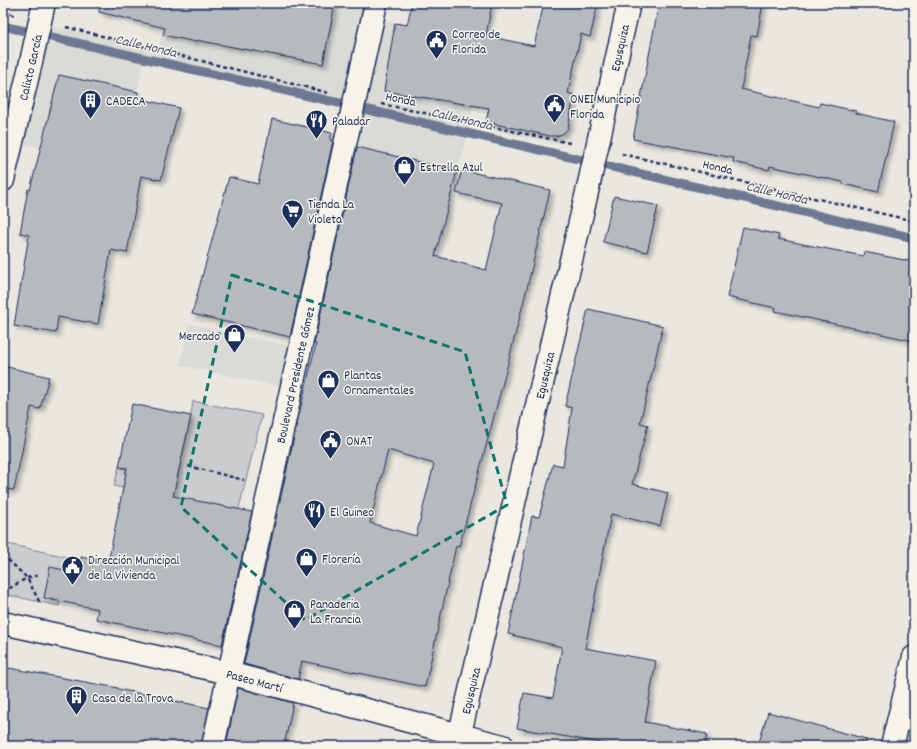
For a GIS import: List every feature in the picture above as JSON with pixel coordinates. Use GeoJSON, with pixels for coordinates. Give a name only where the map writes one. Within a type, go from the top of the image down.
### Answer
{"type":"FeatureCollection","features":[{"type":"Feature","properties":{"kind":"street","name":"Boulevard Presidente Gómez"},"geometry":{"type":"LineString","coordinates":[[213,746],[376,3]]}},
{"type":"Feature","properties":{"kind":"street","name":"Egusquiza"},"geometry":{"type":"LineString","coordinates":[[458,740],[588,188],[629,3]]}},
{"type":"Feature","properties":{"kind":"street","name":"Calixto García"},"geometry":{"type":"LineString","coordinates":[[3,180],[31,62],[40,16]]}},
{"type":"Feature","properties":{"kind":"street","name":"Paseo Martí"},"geometry":{"type":"LineString","coordinates":[[3,623],[229,673],[458,740],[503,746]]}},
{"type":"Feature","properties":{"kind":"street"},"geometry":{"type":"LineString","coordinates":[[892,746],[914,657]]}},
{"type":"Feature","properties":{"kind":"path","name":"Honda"},"geometry":{"type":"LineString","coordinates":[[3,12],[40,16],[355,101],[597,149],[914,221]]}},
{"type":"Feature","properties":{"kind":"path"},"geometry":{"type":"LineString","coordinates":[[188,466],[270,487]]}},
{"type":"Feature","properties":{"kind":"path"},"geometry":{"type":"LineString","coordinates":[[3,555],[27,578],[57,635]]}},
{"type":"Feature","properties":{"kind":"path"},"geometry":{"type":"LineString","coordinates":[[3,592],[27,578],[40,574]]}},
{"type":"Feature","properties":{"kind":"highlighted area"},"geometry":{"type":"Polygon","coordinates":[[[232,275],[465,352],[507,505],[305,620],[181,507],[232,275]]]}},
{"type":"Feature","properties":{"kind":"shaded area"},"geometry":{"type":"Polygon","coordinates":[[[170,3],[376,3],[373,19],[486,37],[468,133],[418,317],[366,491],[273,472],[321,255],[214,235],[224,197],[329,219],[353,109],[439,126],[144,58],[122,166],[21,143],[50,26],[158,50],[170,3]]]}},
{"type":"Feature","properties":{"kind":"shaded area","name":"Mercado"},"geometry":{"type":"Polygon","coordinates":[[[189,324],[290,346],[281,387],[180,365],[189,324]]]}},
{"type":"Feature","properties":{"kind":"shaded area"},"geometry":{"type":"Polygon","coordinates":[[[193,401],[262,415],[238,512],[114,486],[119,467],[177,479],[193,401]]]}},
{"type":"Feature","properties":{"kind":"shaded area"},"geometry":{"type":"Polygon","coordinates":[[[3,543],[72,558],[59,606],[3,594],[3,543]]]}},
{"type":"Feature","properties":{"kind":"building"},"geometry":{"type":"Polygon","coordinates":[[[100,3],[335,3],[323,64],[163,35],[165,28],[99,12],[100,3]]]}},
{"type":"Feature","properties":{"kind":"building"},"geometry":{"type":"Polygon","coordinates":[[[412,3],[492,3],[486,36],[534,46],[544,3],[598,3],[590,37],[581,34],[568,93],[574,95],[568,128],[564,133],[557,136],[550,136],[486,122],[489,108],[384,91],[395,23],[407,25],[412,3]]]}},
{"type":"Feature","properties":{"kind":"building"},"geometry":{"type":"Polygon","coordinates":[[[659,3],[763,3],[757,36],[751,35],[741,89],[819,107],[820,103],[856,111],[856,113],[894,122],[878,192],[843,184],[843,182],[770,166],[769,170],[733,162],[734,158],[633,139],[659,3]]]}},
{"type":"Feature","properties":{"kind":"building"},"geometry":{"type":"Polygon","coordinates":[[[59,75],[138,92],[137,98],[179,108],[161,180],[141,176],[127,253],[111,250],[98,324],[58,317],[56,333],[14,326],[29,235],[20,233],[28,189],[30,190],[59,75]]]}},
{"type":"Feature","properties":{"kind":"building"},"geometry":{"type":"Polygon","coordinates":[[[272,119],[332,133],[330,140],[333,141],[290,337],[192,314],[229,177],[258,184],[272,119]]]}},
{"type":"Feature","properties":{"kind":"building"},"geometry":{"type":"Polygon","coordinates":[[[357,147],[457,171],[435,256],[486,270],[502,203],[456,193],[462,170],[550,190],[505,375],[459,547],[456,546],[425,687],[302,661],[298,679],[244,664],[316,344],[314,344],[357,147]],[[388,450],[370,523],[416,536],[434,464],[388,450]]]}},
{"type":"Feature","properties":{"kind":"building"},"geometry":{"type":"Polygon","coordinates":[[[614,196],[658,206],[647,252],[603,242],[614,196]]]}},
{"type":"Feature","properties":{"kind":"building"},"geometry":{"type":"Polygon","coordinates":[[[743,227],[779,235],[778,239],[863,256],[864,252],[914,262],[914,341],[775,311],[776,308],[727,297],[743,227]]]}},
{"type":"Feature","properties":{"kind":"building"},"geometry":{"type":"Polygon","coordinates":[[[588,309],[663,326],[640,423],[648,425],[632,484],[668,493],[660,526],[611,514],[585,648],[656,661],[645,722],[707,734],[705,746],[619,746],[517,728],[524,693],[553,698],[562,647],[508,634],[532,516],[539,517],[553,464],[563,466],[572,408],[565,406],[588,309]]]}},
{"type":"Feature","properties":{"kind":"building"},"geometry":{"type":"Polygon","coordinates":[[[3,366],[49,377],[40,409],[31,407],[14,490],[3,489],[3,366]]]}},
{"type":"Feature","properties":{"kind":"building"},"geometry":{"type":"Polygon","coordinates":[[[132,404],[191,416],[173,496],[252,512],[222,645],[96,619],[98,609],[44,598],[50,567],[78,573],[81,557],[108,563],[127,468],[119,467],[132,404]]]}},
{"type":"Feature","properties":{"kind":"building"},"geometry":{"type":"Polygon","coordinates":[[[3,667],[118,688],[209,708],[201,746],[3,746],[3,667]]]}},
{"type":"Feature","properties":{"kind":"building"},"geometry":{"type":"Polygon","coordinates":[[[238,688],[293,703],[284,746],[226,746],[238,688]]]}},
{"type":"Feature","properties":{"kind":"building"},"geometry":{"type":"Polygon","coordinates":[[[768,712],[866,739],[865,746],[758,746],[768,712]]]}},
{"type":"Feature","properties":{"kind":"waterway","name":"Calle Honda"},"geometry":{"type":"LineString","coordinates":[[3,26],[914,238]]}},
{"type":"Feature","properties":{"kind":"place","name":"Correo de Florida"},"geometry":{"type":"Point","coordinates":[436,60]}},
{"type":"Feature","properties":{"kind":"place","name":"CADECA"},"geometry":{"type":"Point","coordinates":[90,120]}},
{"type":"Feature","properties":{"kind":"place","name":"ONEI Municipio Florida"},"geometry":{"type":"Point","coordinates":[555,124]}},
{"type":"Feature","properties":{"kind":"place","name":"Paladar"},"geometry":{"type":"Point","coordinates":[317,140]}},
{"type":"Feature","properties":{"kind":"place","name":"Estrella Azul"},"geometry":{"type":"Point","coordinates":[405,186]}},
{"type":"Feature","properties":{"kind":"place","name":"Tienda La Violeta"},"geometry":{"type":"Point","coordinates":[293,230]}},
{"type":"Feature","properties":{"kind":"place","name":"Mercado"},"geometry":{"type":"Point","coordinates":[235,354]}},
{"type":"Feature","properties":{"kind":"place","name":"Plantas Ornamentales"},"geometry":{"type":"Point","coordinates":[329,400]}},
{"type":"Feature","properties":{"kind":"place","name":"ONAT"},"geometry":{"type":"Point","coordinates":[330,460]}},
{"type":"Feature","properties":{"kind":"place","name":"El Guineo"},"geometry":{"type":"Point","coordinates":[314,530]}},
{"type":"Feature","properties":{"kind":"place","name":"Florería"},"geometry":{"type":"Point","coordinates":[306,578]}},
{"type":"Feature","properties":{"kind":"place","name":"Dirección Municipal de la Vivienda"},"geometry":{"type":"Point","coordinates":[72,586]}},
{"type":"Feature","properties":{"kind":"place","name":"Panaderia La Francia"},"geometry":{"type":"Point","coordinates":[294,630]}},
{"type":"Feature","properties":{"kind":"place","name":"Casa de la Trova"},"geometry":{"type":"Point","coordinates":[76,716]}}]}
